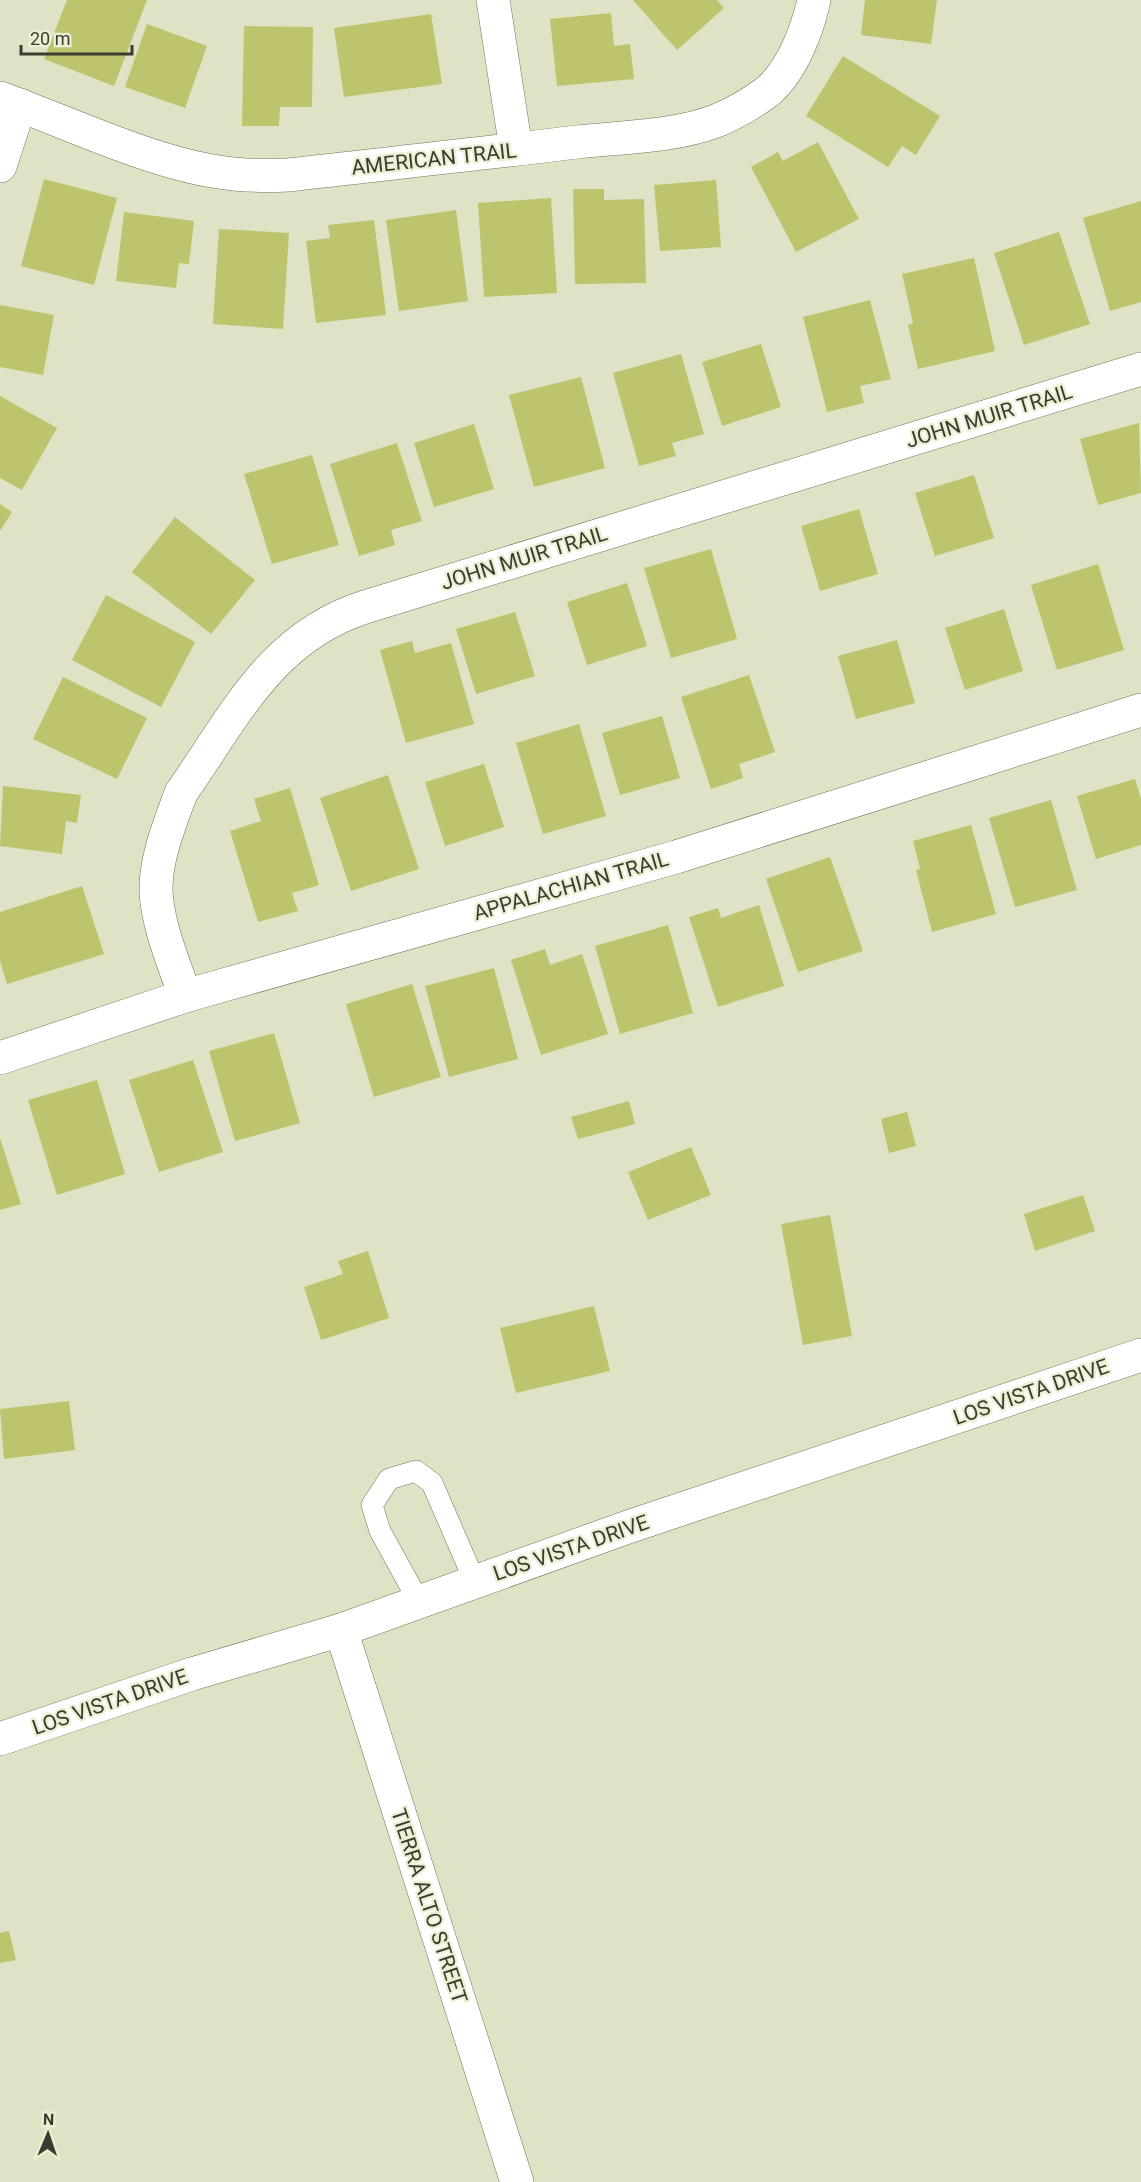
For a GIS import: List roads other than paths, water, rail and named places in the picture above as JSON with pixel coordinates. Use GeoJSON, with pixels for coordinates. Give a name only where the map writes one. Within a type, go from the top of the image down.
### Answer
{"type":"FeatureCollection","features":[{"type":"Feature","properties":{"kind":"street"},"geometry":{"type":"LineString","coordinates":[[493,0],[516,149]]}},
{"type":"Feature","properties":{"kind":"street","name":"AMERICAN TRAIL"},"geometry":{"type":"LineString","coordinates":[[10,102],[180,163],[217,172],[253,176],[288,175],[685,129],[716,121],[768,91],[790,63],[805,30],[814,0]]}},
{"type":"Feature","properties":{"kind":"street"},"geometry":{"type":"LineString","coordinates":[[0,166],[10,102]]}},
{"type":"Feature","properties":{"kind":"street","name":"JOHN MUIR TRAIL"},"geometry":{"type":"LineString","coordinates":[[185,996],[160,919],[156,891],[159,867],[172,817],[181,793],[273,663],[321,624],[376,603],[1141,369]]}},
{"type":"Feature","properties":{"kind":"street","name":"APPALACHIAN TRAIL"},"geometry":{"type":"LineString","coordinates":[[0,1058],[185,996],[676,856],[1141,710]]}},
{"type":"Feature","properties":{"kind":"street","name":"LOS VISTA DRIVE"},"geometry":{"type":"LineString","coordinates":[[0,1739],[192,1674],[342,1630],[628,1527],[1141,1355]]}},
{"type":"Feature","properties":{"kind":"street","name":"TIERRA ALTO STREET"},"geometry":{"type":"LineString","coordinates":[[342,1630],[517,2182]]}},
{"type":"Feature","properties":{"kind":"lane"},"geometry":{"type":"LineString","coordinates":[[419,1602],[380,1531],[372,1505],[389,1479],[416,1471],[432,1484],[475,1582]]}}]}
